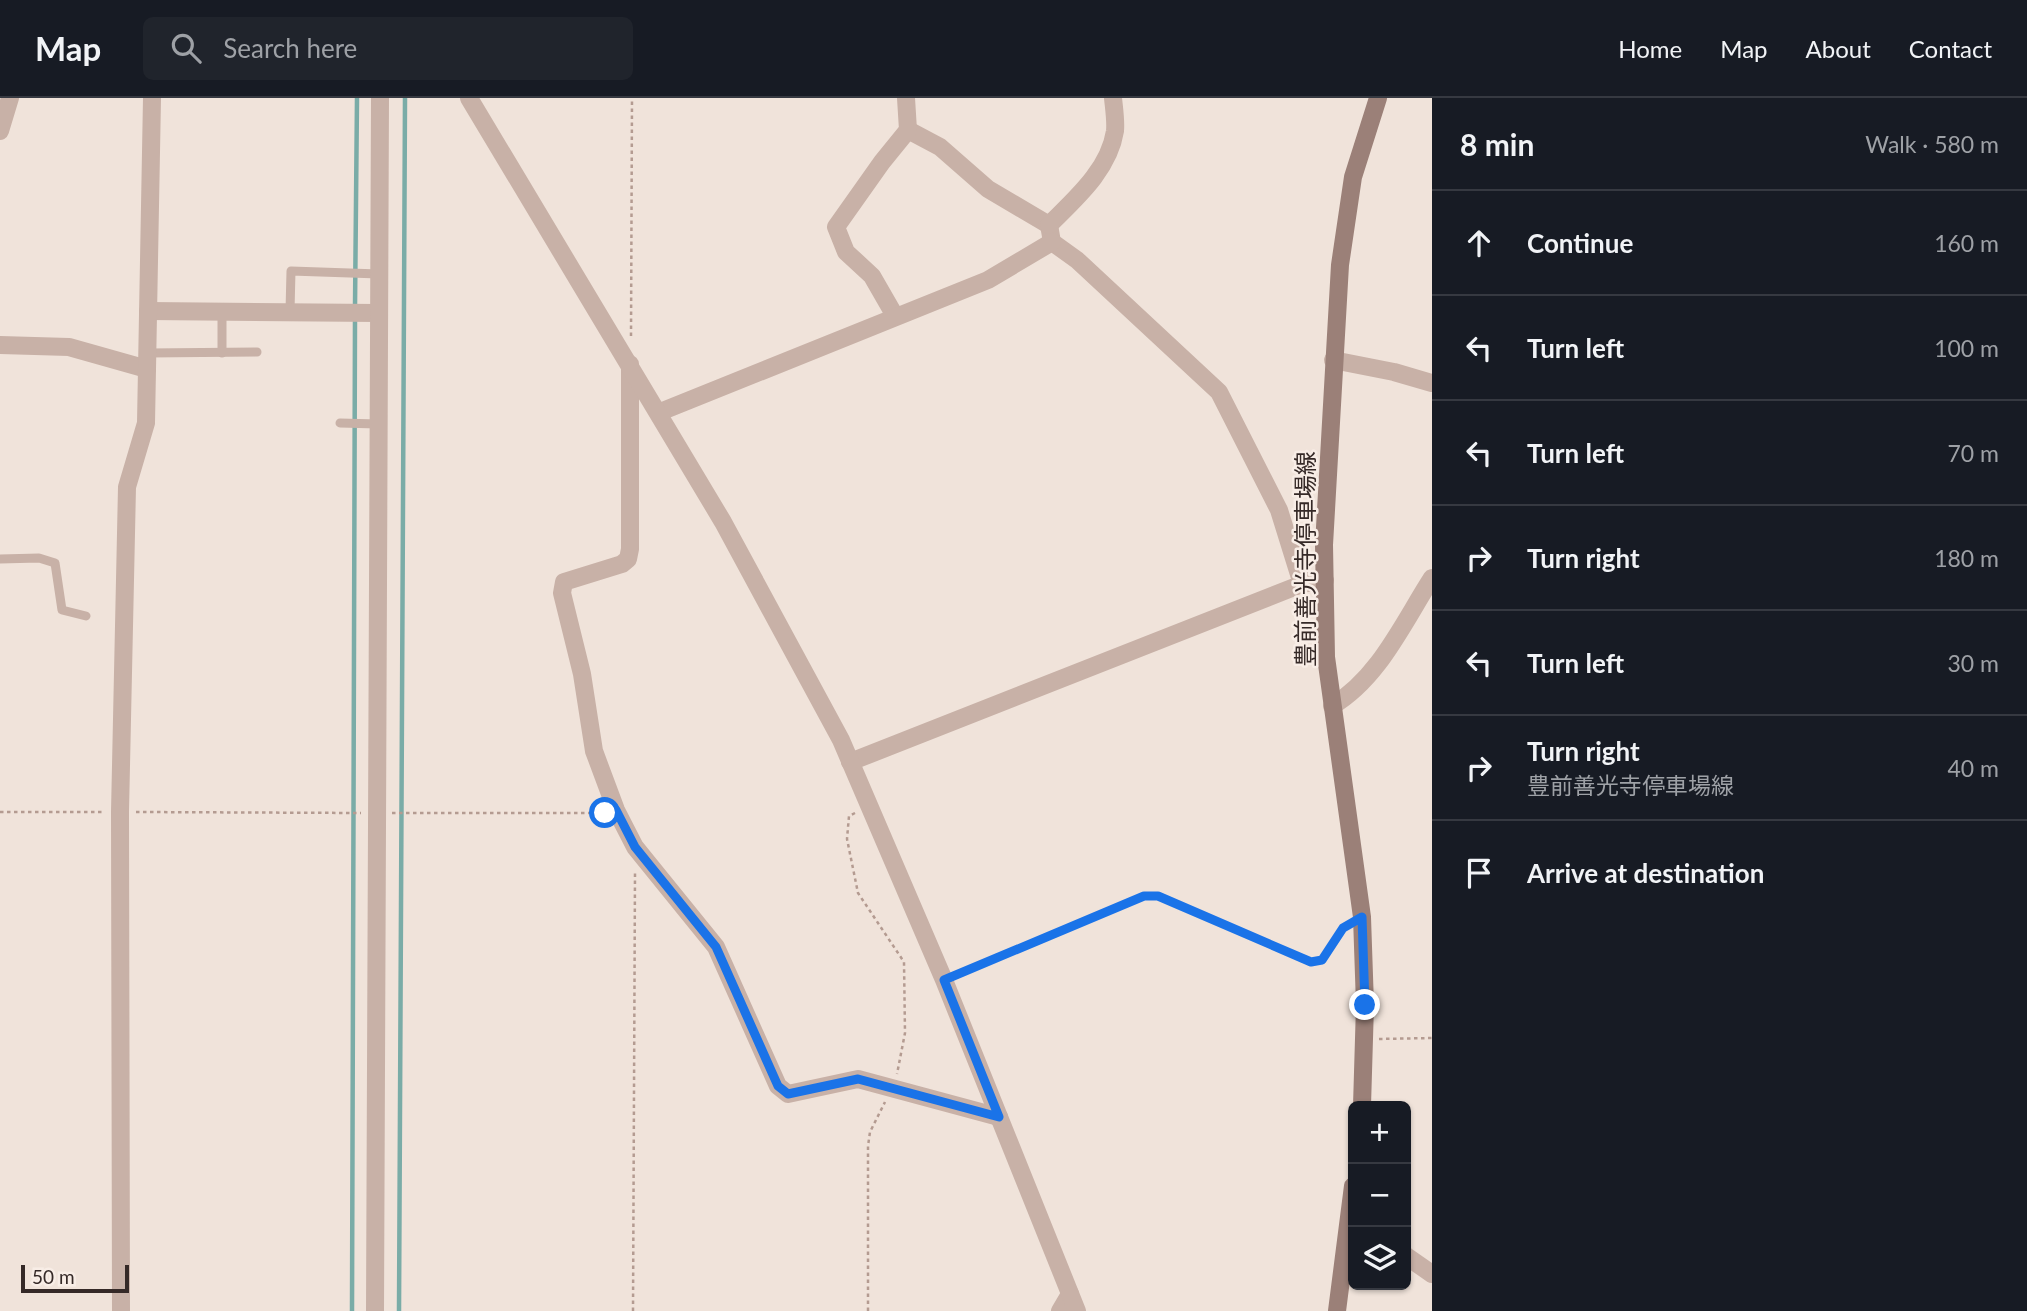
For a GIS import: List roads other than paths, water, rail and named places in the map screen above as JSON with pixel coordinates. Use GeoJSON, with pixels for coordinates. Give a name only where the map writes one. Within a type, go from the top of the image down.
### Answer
{"type":"FeatureCollection","features":[{"type":"Feature","properties":{"kind":"main road","name":"豊前善光寺停車場線"},"geometry":{"type":"LineString","coordinates":[[1362,1101],[1365,1039],[1362,917],[1326,657],[1325,580],[1333,360],[1346,216],[1353,177],[1378,98]]}},
{"type":"Feature","properties":{"kind":"main road"},"geometry":{"type":"LineString","coordinates":[[1337,1311],[1350,1227]]}},
{"type":"Feature","properties":{"kind":"street"},"geometry":{"type":"LineString","coordinates":[[0,131],[10,98]]}},
{"type":"Feature","properties":{"kind":"street"},"geometry":{"type":"LineString","coordinates":[[121,1311],[120,812],[127,487],[146,424],[152,98]]}},
{"type":"Feature","properties":{"kind":"street"},"geometry":{"type":"LineString","coordinates":[[375,1311],[370,424],[363,313],[379,274],[380,98]]}},
{"type":"Feature","properties":{"kind":"street"},"geometry":{"type":"LineString","coordinates":[[469,98],[660,412],[783,629],[850,762],[944,980],[1073,1303],[1060,1311]]}},
{"type":"Feature","properties":{"kind":"street"},"geometry":{"type":"LineString","coordinates":[[895,316],[873,276],[846,252],[836,226],[881,162],[908,130],[906,98]]}},
{"type":"Feature","properties":{"kind":"street"},"geometry":{"type":"LineString","coordinates":[[660,412],[988,280],[1051,234],[1088,186],[1107,155],[1115,131],[1113,98]]}},
{"type":"Feature","properties":{"kind":"street"},"geometry":{"type":"LineString","coordinates":[[908,130],[940,147],[988,189],[1051,234],[1219,392],[1279,510],[1302,584]]}},
{"type":"Feature","properties":{"kind":"street"},"geometry":{"type":"LineString","coordinates":[[148,311],[363,313]]}},
{"type":"Feature","properties":{"kind":"street"},"geometry":{"type":"LineString","coordinates":[[0,345],[69,347],[147,361]]}},
{"type":"Feature","properties":{"kind":"street"},"geometry":{"type":"LineString","coordinates":[[1333,360],[1394,372],[1432,383]]}},
{"type":"Feature","properties":{"kind":"street"},"geometry":{"type":"LineString","coordinates":[[630,364],[628,559],[622,564],[573,577],[564,582],[562,593],[582,674],[594,751],[616,810],[635,847],[716,947],[778,1086],[788,1094],[858,1079],[999,1117]]}},
{"type":"Feature","properties":{"kind":"street"},"geometry":{"type":"LineString","coordinates":[[1332,706],[1361,685],[1374,670],[1432,578]]}},
{"type":"Feature","properties":{"kind":"street"},"geometry":{"type":"LineString","coordinates":[[850,762],[1302,584],[1325,580]]}},
{"type":"Feature","properties":{"kind":"street"},"geometry":{"type":"LineString","coordinates":[[1411,1259],[1432,1274]]}},
{"type":"Feature","properties":{"kind":"lane"},"geometry":{"type":"LineString","coordinates":[[290,312],[291,271],[379,274]]}},
{"type":"Feature","properties":{"kind":"lane"},"geometry":{"type":"LineString","coordinates":[[222,312],[222,353]]}},
{"type":"Feature","properties":{"kind":"lane"},"geometry":{"type":"LineString","coordinates":[[147,361],[257,352]]}},
{"type":"Feature","properties":{"kind":"lane"},"geometry":{"type":"LineString","coordinates":[[341,423],[370,424]]}},
{"type":"Feature","properties":{"kind":"lane"},"geometry":{"type":"LineString","coordinates":[[0,559],[39,558],[55,563],[58,601],[62,610],[86,616]]}},
{"type":"Feature","properties":{"kind":"waterway"},"geometry":{"type":"LineString","coordinates":[[355,307],[357,98]]}},
{"type":"Feature","properties":{"kind":"waterway"},"geometry":{"type":"LineString","coordinates":[[399,1311],[405,98]]}},
{"type":"Feature","properties":{"kind":"waterway"},"geometry":{"type":"LineString","coordinates":[[352,1311],[355,316]]}}]}
